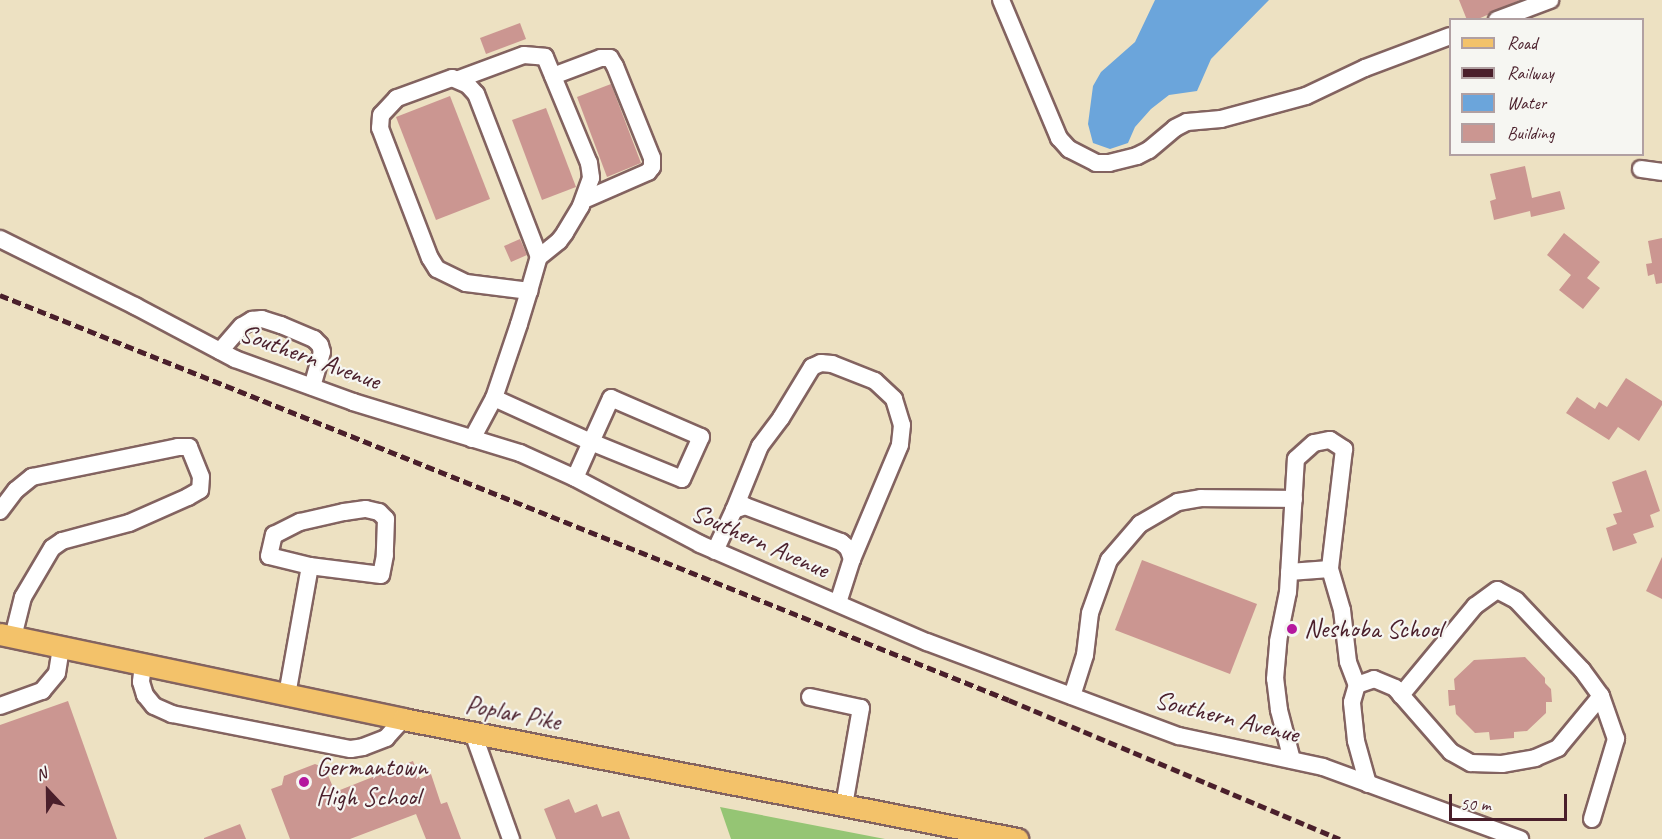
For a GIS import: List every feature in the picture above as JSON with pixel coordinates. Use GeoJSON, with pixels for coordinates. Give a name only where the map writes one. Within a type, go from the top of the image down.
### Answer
{"type":"FeatureCollection","features":[{"type":"Feature","properties":{"kind":"main road","name":"Poplar Pike"},"geometry":{"type":"LineString","coordinates":[[7,636],[403,719],[1017,839]]}},
{"type":"Feature","properties":{"kind":"street"},"geometry":{"type":"LineString","coordinates":[[1001,0],[1059,138],[1069,149],[1096,163],[1117,162],[1137,156],[1149,150],[1175,128],[1186,122],[1221,119],[1306,96],[1365,68],[1449,36]]}},
{"type":"Feature","properties":{"kind":"street"},"geometry":{"type":"LineString","coordinates":[[1502,18],[1550,0]]}},
{"type":"Feature","properties":{"kind":"street"},"geometry":{"type":"LineString","coordinates":[[472,439],[494,398],[529,291],[539,257],[559,242],[584,200],[591,178],[589,164],[545,57],[536,54],[524,55],[459,79],[452,78],[397,98],[381,115],[380,128],[427,252],[437,268],[466,283],[529,291]]}},
{"type":"Feature","properties":{"kind":"street"},"geometry":{"type":"LineString","coordinates":[[553,76],[601,58],[610,58],[652,158],[652,167],[648,172],[584,200]]}},
{"type":"Feature","properties":{"kind":"street"},"geometry":{"type":"LineString","coordinates":[[459,79],[476,94],[539,257]]}},
{"type":"Feature","properties":{"kind":"street"},"geometry":{"type":"LineString","coordinates":[[1641,169],[1662,172]]}},
{"type":"Feature","properties":{"kind":"street","name":"Southern Avenue"},"geometry":{"type":"LineString","coordinates":[[0,239],[220,351],[312,387],[520,453],[574,478],[715,551],[927,642],[1179,736],[1323,767],[1520,839]]}},
{"type":"Feature","properties":{"kind":"street"},"geometry":{"type":"LineString","coordinates":[[220,351],[242,326],[252,320],[262,319],[281,325],[314,339],[320,345],[322,352],[312,387]]}},
{"type":"Feature","properties":{"kind":"street"},"geometry":{"type":"LineString","coordinates":[[715,551],[757,452],[812,367],[821,363],[832,364],[875,381],[894,399],[903,425],[900,445],[852,559],[838,603]]}},
{"type":"Feature","properties":{"kind":"street"},"geometry":{"type":"LineString","coordinates":[[494,398],[591,442],[682,479],[701,437],[611,398],[591,442],[574,478]]}},
{"type":"Feature","properties":{"kind":"street"},"geometry":{"type":"LineString","coordinates":[[1292,760],[1279,710],[1275,679],[1289,572],[1296,459],[1314,443],[1330,440],[1344,449],[1330,569],[1342,610],[1348,662],[1357,685],[1352,702],[1356,741],[1368,784]]}},
{"type":"Feature","properties":{"kind":"street"},"geometry":{"type":"LineString","coordinates":[[0,510],[16,490],[32,477],[178,447],[189,447],[201,477],[200,490],[188,497],[129,523],[62,541],[51,548],[23,597],[7,636]]}},
{"type":"Feature","properties":{"kind":"street"},"geometry":{"type":"LineString","coordinates":[[1072,696],[1085,655],[1090,613],[1109,560],[1140,524],[1178,502],[1201,498],[1294,499]]}},
{"type":"Feature","properties":{"kind":"street"},"geometry":{"type":"LineString","coordinates":[[734,510],[745,506],[756,508],[841,542],[848,548],[852,559]]}},
{"type":"Feature","properties":{"kind":"street"},"geometry":{"type":"LineString","coordinates":[[366,509],[379,512],[386,519],[385,555],[381,575],[310,566],[269,556],[274,535],[300,522],[344,512],[366,509]]}},
{"type":"Feature","properties":{"kind":"street"},"geometry":{"type":"LineString","coordinates":[[287,695],[310,566]]}},
{"type":"Feature","properties":{"kind":"street"},"geometry":{"type":"LineString","coordinates":[[1289,572],[1330,569]]}},
{"type":"Feature","properties":{"kind":"street"},"geometry":{"type":"LineString","coordinates":[[1401,695],[1475,606],[1497,590],[1516,600],[1582,670],[1601,696],[1616,739],[1592,819]]}},
{"type":"Feature","properties":{"kind":"street"},"geometry":{"type":"LineString","coordinates":[[0,706],[42,691],[57,673],[62,647]]}},
{"type":"Feature","properties":{"kind":"street"},"geometry":{"type":"LineString","coordinates":[[143,665],[141,682],[145,694],[154,706],[172,714],[351,749],[386,738],[403,719]]}},
{"type":"Feature","properties":{"kind":"street"},"geometry":{"type":"LineString","coordinates":[[1357,685],[1374,679],[1395,688],[1451,752],[1471,763],[1502,764],[1535,758],[1558,748],[1601,696]]}},
{"type":"Feature","properties":{"kind":"street"},"geometry":{"type":"LineString","coordinates":[[810,697],[861,708],[844,805]]}},
{"type":"Feature","properties":{"kind":"street"},"geometry":{"type":"LineString","coordinates":[[473,733],[511,839]]}},
{"type":"Feature","properties":{"kind":"green space"},"geometry":{"type":"Polygon","coordinates":[[[720,807],[885,839],[731,839],[720,807]]]}},
{"type":"Feature","properties":{"kind":"water"},"geometry":{"type":"Polygon","coordinates":[[[1155,0],[1269,0],[1211,59],[1197,91],[1169,95],[1151,109],[1135,127],[1128,143],[1110,149],[1093,143],[1088,124],[1093,86],[1101,72],[1135,42],[1155,0]]]}},
{"type":"Feature","properties":{"kind":"building"},"geometry":{"type":"Polygon","coordinates":[[[1459,0],[1520,0],[1480,18],[1466,18],[1459,0]]]}},
{"type":"Feature","properties":{"kind":"building"},"geometry":{"type":"Polygon","coordinates":[[[520,23],[526,39],[486,54],[480,38],[520,23]]]}},
{"type":"Feature","properties":{"kind":"building"},"geometry":{"type":"Polygon","coordinates":[[[611,84],[641,163],[607,177],[577,97],[611,84]]]}},
{"type":"Feature","properties":{"kind":"building"},"geometry":{"type":"Polygon","coordinates":[[[450,96],[490,199],[436,220],[396,117],[450,96]]]}},
{"type":"Feature","properties":{"kind":"building"},"geometry":{"type":"Polygon","coordinates":[[[546,108],[576,187],[542,200],[512,120],[546,108]]]}},
{"type":"Feature","properties":{"kind":"building"},"geometry":{"type":"Polygon","coordinates":[[[1525,166],[1532,198],[1560,191],[1565,209],[1531,217],[1530,211],[1494,220],[1490,201],[1496,199],[1490,174],[1525,166]]]}},
{"type":"Feature","properties":{"kind":"building"},"geometry":{"type":"Polygon","coordinates":[[[1564,233],[1600,262],[1587,278],[1600,288],[1583,309],[1559,290],[1571,275],[1547,255],[1564,233]]]}},
{"type":"Feature","properties":{"kind":"building"},"geometry":{"type":"Polygon","coordinates":[[[1662,238],[1662,283],[1656,284],[1654,274],[1648,276],[1646,264],[1652,263],[1648,241],[1662,238]]]}},
{"type":"Feature","properties":{"kind":"building"},"geometry":{"type":"Polygon","coordinates":[[[520,239],[527,255],[511,262],[504,246],[520,239]]]}},
{"type":"Feature","properties":{"kind":"building"},"geometry":{"type":"Polygon","coordinates":[[[1626,378],[1662,401],[1662,405],[1639,441],[1618,427],[1609,440],[1566,413],[1577,397],[1595,409],[1599,402],[1607,407],[1626,378]]]}},
{"type":"Feature","properties":{"kind":"building"},"geometry":{"type":"Polygon","coordinates":[[[1646,470],[1660,511],[1650,515],[1654,527],[1633,534],[1637,543],[1613,551],[1606,528],[1617,524],[1613,514],[1622,512],[1612,482],[1646,470]]]}},
{"type":"Feature","properties":{"kind":"building"},"geometry":{"type":"Polygon","coordinates":[[[1662,557],[1662,599],[1646,591],[1662,557]]]}},
{"type":"Feature","properties":{"kind":"building"},"geometry":{"type":"Polygon","coordinates":[[[1142,560],[1257,604],[1230,674],[1115,630],[1142,560]]]}},
{"type":"Feature","properties":{"kind":"building"},"geometry":{"type":"Polygon","coordinates":[[[1525,657],[1545,678],[1545,683],[1551,689],[1552,702],[1546,702],[1546,713],[1527,731],[1514,732],[1514,738],[1490,740],[1489,732],[1475,733],[1456,714],[1455,705],[1449,706],[1448,690],[1455,690],[1454,679],[1474,660],[1525,657]]]}},
{"type":"Feature","properties":{"kind":"building"},"geometry":{"type":"Polygon","coordinates":[[[68,701],[117,839],[0,839],[0,725],[68,701]]]}},
{"type":"Feature","properties":{"kind":"building"},"geometry":{"type":"Polygon","coordinates":[[[413,761],[420,779],[431,774],[441,804],[447,802],[461,839],[426,839],[416,814],[350,839],[290,839],[271,789],[282,785],[284,776],[315,764],[325,768],[335,792],[413,761]]]}},
{"type":"Feature","properties":{"kind":"building"},"geometry":{"type":"Polygon","coordinates":[[[569,799],[575,813],[597,804],[602,817],[619,811],[630,839],[556,839],[544,809],[569,799]]]}},
{"type":"Feature","properties":{"kind":"building"},"geometry":{"type":"Polygon","coordinates":[[[240,824],[246,839],[204,839],[204,838],[240,824]]]}},
{"type":"Feature","properties":{"kind":"railway"},"geometry":{"type":"LineString","coordinates":[[0,295],[1009,700],[1340,839]]}},
{"type":"Feature","properties":{"kind":"place","name":"Neshoba School"},"geometry":{"type":"Point","coordinates":[1292,629]}},
{"type":"Feature","properties":{"kind":"place","name":"Germantown High School"},"geometry":{"type":"Point","coordinates":[304,782]}}]}
